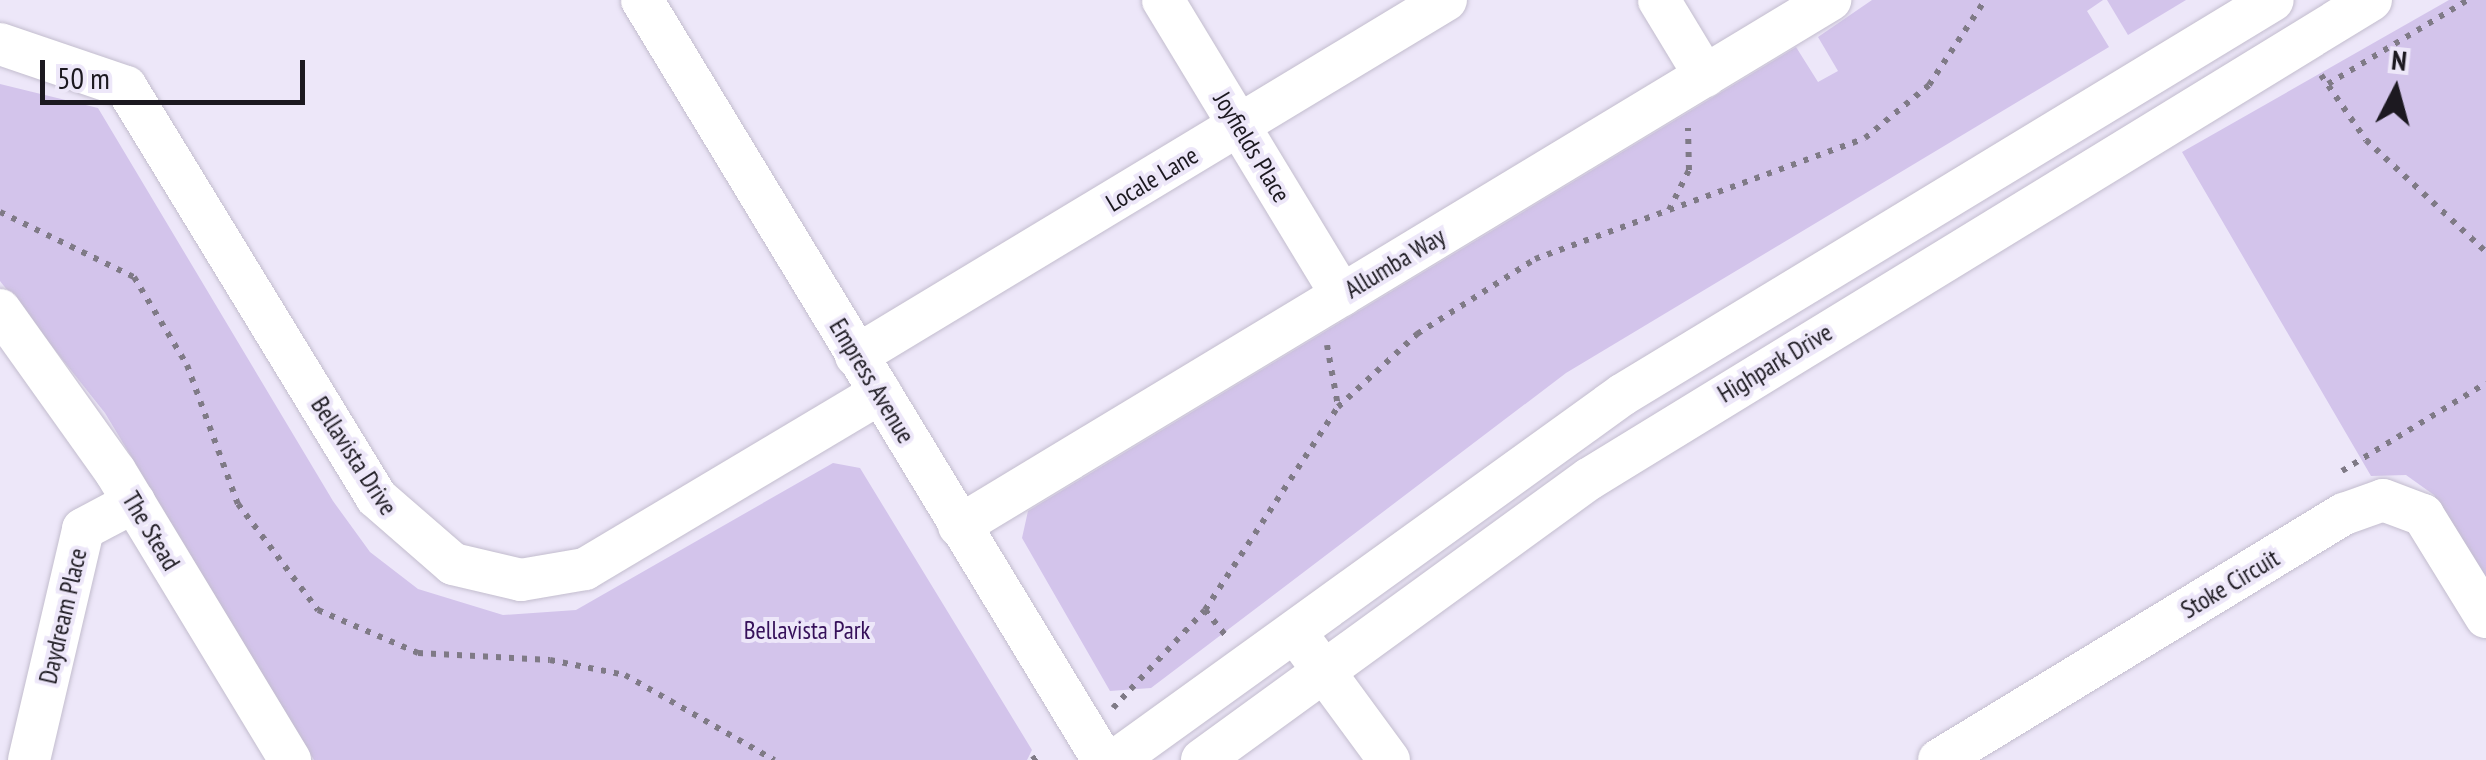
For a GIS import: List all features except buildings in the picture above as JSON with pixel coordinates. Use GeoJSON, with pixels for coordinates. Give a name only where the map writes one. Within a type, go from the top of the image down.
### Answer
{"type":"FeatureCollection","features":[{"type":"Feature","properties":{"kind":"street","name":"Empress Avenue"},"geometry":{"type":"LineString","coordinates":[[642,0],[1092,743]]}},
{"type":"Feature","properties":{"kind":"street","name":"Joyfields Place"},"geometry":{"type":"LineString","coordinates":[[1163,0],[1239,126],[1325,305]]}},
{"type":"Feature","properties":{"kind":"street","name":"Locale Lane"},"geometry":{"type":"LineString","coordinates":[[856,356],[1446,0]]}},
{"type":"Feature","properties":{"kind":"street"},"geometry":{"type":"LineString","coordinates":[[1660,0],[1690,86]]}},
{"type":"Feature","properties":{"kind":"street","name":"Allumba Way"},"geometry":{"type":"LineString","coordinates":[[960,526],[1830,0]]}},
{"type":"Feature","properties":{"kind":"street","name":"Highpark Drive"},"geometry":{"type":"LineString","coordinates":[[1116,760],[1292,628],[1622,395],[2273,0]]}},
{"type":"Feature","properties":{"kind":"street","name":"Highpark Drive"},"geometry":{"type":"LineString","coordinates":[[1202,760],[1589,479],[2370,0]]}},
{"type":"Feature","properties":{"kind":"street","name":"Bellavista Drive"},"geometry":{"type":"LineString","coordinates":[[0,44],[126,87],[376,497],[452,564],[521,580],[585,568],[880,393]]}},
{"type":"Feature","properties":{"kind":"street","name":"The Stead"},"geometry":{"type":"LineString","coordinates":[[0,310],[134,502],[287,759]]}},
{"type":"Feature","properties":{"kind":"street","name":"Stoke Circuit"},"geometry":{"type":"LineString","coordinates":[[1939,760],[2344,514],[2383,500],[2408,503],[2486,617]]}},
{"type":"Feature","properties":{"kind":"street","name":"Daydream Place"},"geometry":{"type":"LineString","coordinates":[[29,760],[83,529],[134,502]]}},
{"type":"Feature","properties":{"kind":"street"},"geometry":{"type":"LineString","coordinates":[[1292,628],[1389,760]]}},
{"type":"Feature","properties":{"kind":"path"},"geometry":{"type":"LineString","coordinates":[[1032,760],[1040,753],[1092,743],[1204,610],[1338,407],[1417,334],[1496,278],[1865,138],[1930,85],[1985,0]]}},
{"type":"Feature","properties":{"kind":"path"},"geometry":{"type":"LineString","coordinates":[[2328,84],[2468,0]]}},
{"type":"Feature","properties":{"kind":"path"},"geometry":{"type":"LineString","coordinates":[[2301,42],[2366,140],[2484,253]]}},
{"type":"Feature","properties":{"kind":"path"},"geometry":{"type":"LineString","coordinates":[[1668,211],[1692,152],[1690,86]]}},
{"type":"Feature","properties":{"kind":"path"},"geometry":{"type":"LineString","coordinates":[[1325,305],[1338,407]]}},
{"type":"Feature","properties":{"kind":"path"},"geometry":{"type":"LineString","coordinates":[[2344,514],[2326,482],[2484,383]]}},
{"type":"Feature","properties":{"kind":"green space"},"geometry":{"type":"Polygon","coordinates":[[[1872,0],[2103,0],[2087,11],[2109,47],[1566,373],[1151,688],[1110,691],[1022,538],[1028,511],[1796,47],[1818,82],[1838,71],[1818,37],[1872,0]]]}},
{"type":"Feature","properties":{"kind":"green space"},"geometry":{"type":"Polygon","coordinates":[[[2107,0],[2186,0],[2128,35],[2107,0]]]}},
{"type":"Feature","properties":{"kind":"green space"},"geometry":{"type":"Polygon","coordinates":[[[2449,0],[2486,0],[2486,580],[2434,495],[2406,475],[2371,476],[2182,152],[2449,0]]]}},
{"type":"Feature","properties":{"kind":"green space","name":"Bellavista Park"},"geometry":{"type":"Polygon","coordinates":[[[0,84],[98,108],[333,501],[370,552],[418,589],[503,615],[576,610],[833,463],[860,468],[1032,750],[1027,760],[314,760],[105,413],[0,281],[0,84]]]}}]}
